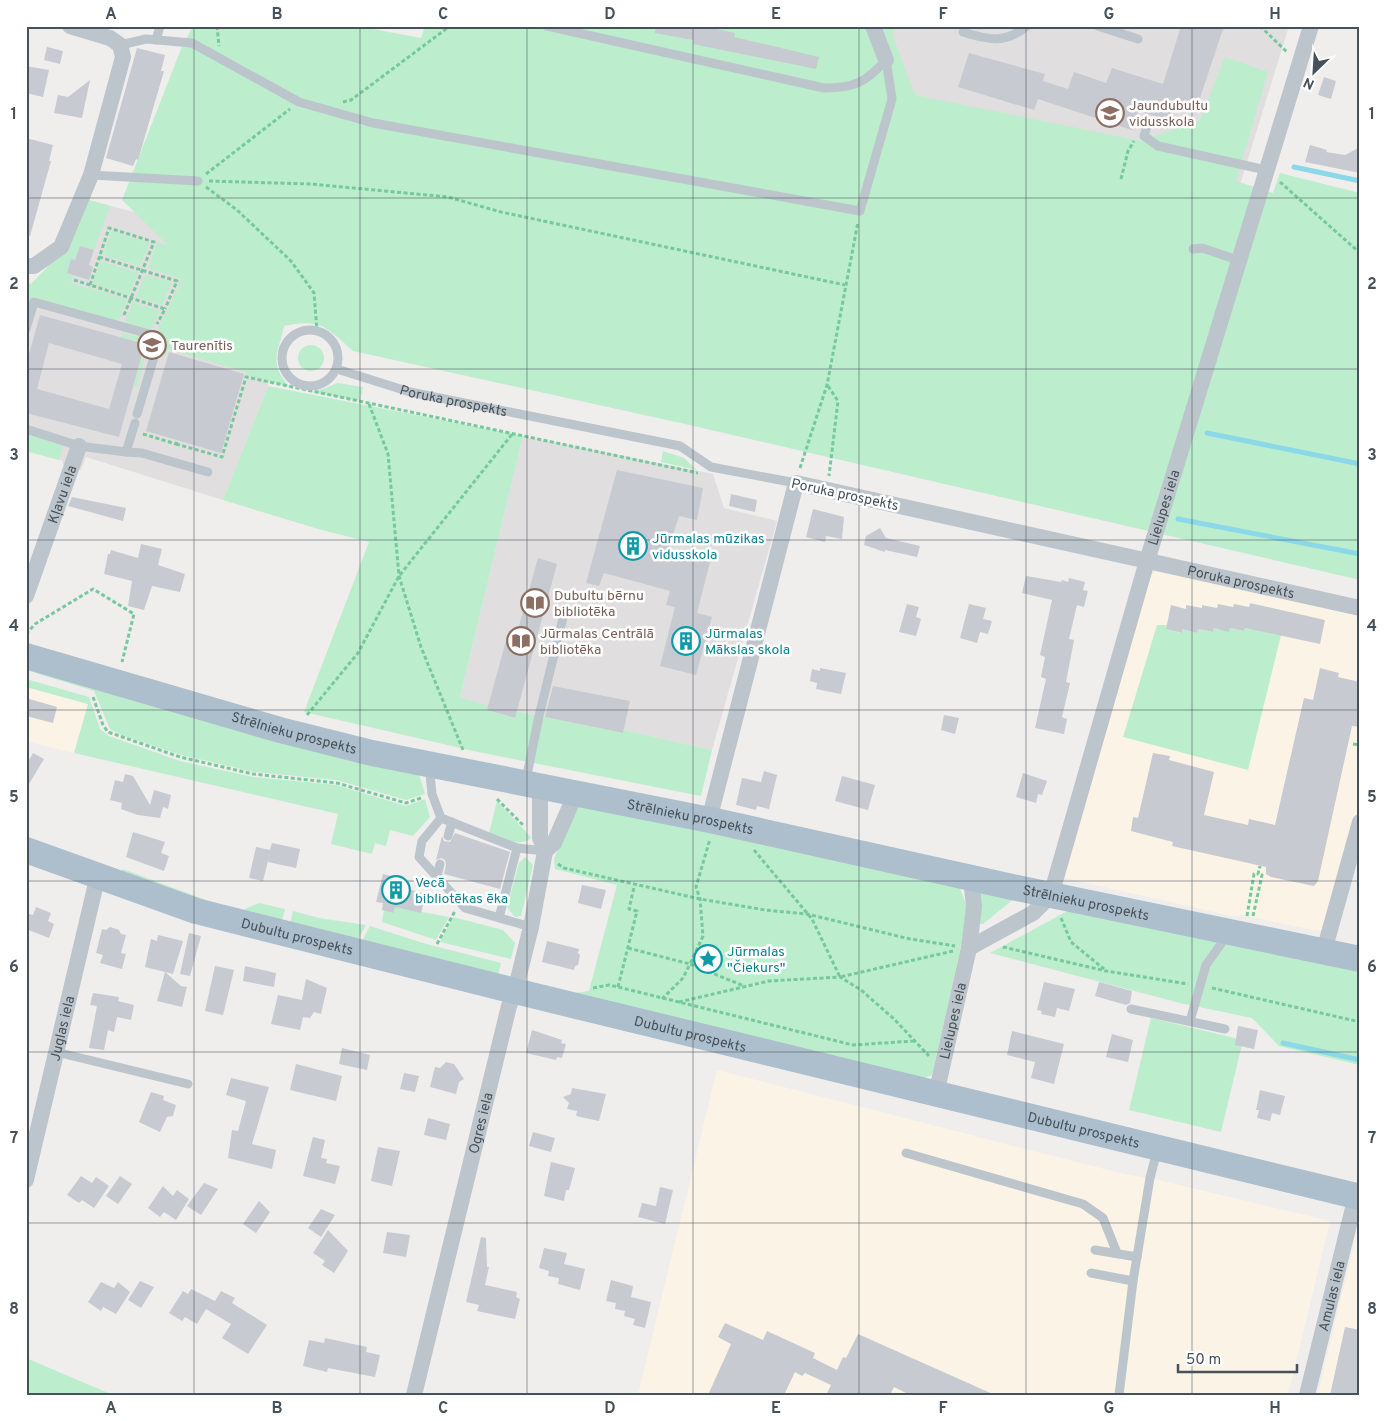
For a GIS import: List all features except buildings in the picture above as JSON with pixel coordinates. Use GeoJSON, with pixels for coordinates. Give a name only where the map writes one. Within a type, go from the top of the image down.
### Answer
{"type":"FeatureCollection","features":[{"type":"Feature","properties":{"kind":"main road","name":"Strēlnieku prospekts"},"geometry":{"type":"LineString","coordinates":[[26,656],[280,730],[429,765],[719,822],[1051,895],[1241,931],[1360,959]]}},
{"type":"Feature","properties":{"kind":"main road","name":"Dubultu prospekts"},"geometry":{"type":"LineString","coordinates":[[26,850],[196,911],[1358,1197]]}},
{"type":"Feature","properties":{"kind":"street"},"geometry":{"type":"LineString","coordinates":[[26,266],[34,266],[61,247],[91,175],[123,57],[120,46],[110,38],[70,26]]}},
{"type":"Feature","properties":{"kind":"street"},"geometry":{"type":"LineString","coordinates":[[873,26],[886,60]]}},
{"type":"Feature","properties":{"kind":"street","name":"Lielupes iela"},"geometry":{"type":"LineString","coordinates":[[1051,895],[1147,561],[1311,26]]}},
{"type":"Feature","properties":{"kind":"street","name":"Kļavu iela"},"geometry":{"type":"LineString","coordinates":[[26,596],[79,446]]}},
{"type":"Feature","properties":{"kind":"street"},"geometry":{"type":"LineString","coordinates":[[719,822],[796,483]]}},
{"type":"Feature","properties":{"kind":"street","name":"Poruka prospekts"},"geometry":{"type":"LineString","coordinates":[[796,483],[1360,608]]}},
{"type":"Feature","properties":{"kind":"street","name":"Ogres iela"},"geometry":{"type":"LineString","coordinates":[[414,1395],[530,927],[541,852],[533,784]]}},
{"type":"Feature","properties":{"kind":"street","name":"Ogres iela"},"geometry":{"type":"LineString","coordinates":[[541,852],[554,844],[576,793]]}},
{"type":"Feature","properties":{"kind":"street"},"geometry":{"type":"LineString","coordinates":[[1324,951],[1360,822]]}},
{"type":"Feature","properties":{"kind":"street","name":"Juglas iela"},"geometry":{"type":"LineString","coordinates":[[26,1180],[98,875]]}},
{"type":"Feature","properties":{"kind":"street","name":"Lielupes iela"},"geometry":{"type":"LineString","coordinates":[[936,1094],[969,948],[974,907],[971,878]]}},
{"type":"Feature","properties":{"kind":"street"},"geometry":{"type":"LineString","coordinates":[[969,948],[1032,913],[1051,895]]}},
{"type":"Feature","properties":{"kind":"street","name":"Amulas iela"},"geometry":{"type":"LineString","coordinates":[[1307,1395],[1358,1197]]}},
{"type":"Feature","properties":{"kind":"lane"},"geometry":{"type":"LineString","coordinates":[[156,40],[160,26]]}},
{"type":"Feature","properties":{"kind":"lane"},"geometry":{"type":"LineString","coordinates":[[547,26],[824,88],[844,88],[869,78],[886,60]]}},
{"type":"Feature","properties":{"kind":"lane"},"geometry":{"type":"LineString","coordinates":[[962,32],[981,37],[1003,39],[1027,26]]}},
{"type":"Feature","properties":{"kind":"lane"},"geometry":{"type":"LineString","coordinates":[[1098,26],[1138,39]]}},
{"type":"Feature","properties":{"kind":"lane"},"geometry":{"type":"LineString","coordinates":[[120,46],[146,38],[192,43],[299,102],[373,122],[860,211],[892,99],[886,60]]}},
{"type":"Feature","properties":{"kind":"lane"},"geometry":{"type":"LineString","coordinates":[[1148,123],[1144,136],[1158,146],[1266,170]]}},
{"type":"Feature","properties":{"kind":"lane"},"geometry":{"type":"LineString","coordinates":[[91,175],[198,181]]}},
{"type":"Feature","properties":{"kind":"lane"},"geometry":{"type":"LineString","coordinates":[[1193,249],[1202,248],[1238,260]]}},
{"type":"Feature","properties":{"kind":"lane"},"geometry":{"type":"LineString","coordinates":[[26,330],[34,302],[156,336],[126,452]]}},
{"type":"Feature","properties":{"kind":"lane"},"geometry":{"type":"LineString","coordinates":[[302,331],[317,331],[329,337],[335,344],[338,353],[337,369],[329,379],[313,387],[295,382],[283,368],[282,350],[286,342],[302,331]]}},
{"type":"Feature","properties":{"kind":"lane","name":"Poruka prospekts"},"geometry":{"type":"LineString","coordinates":[[337,369],[410,392],[680,446],[711,467],[796,483]]}},
{"type":"Feature","properties":{"kind":"lane"},"geometry":{"type":"LineString","coordinates":[[26,430],[79,446],[142,453],[208,472]]}},
{"type":"Feature","properties":{"kind":"lane"},"geometry":{"type":"LineString","coordinates":[[533,784],[539,716],[564,614]]}},
{"type":"Feature","properties":{"kind":"lane"},"geometry":{"type":"LineString","coordinates":[[429,765],[432,794],[441,818],[517,848],[541,852]]}},
{"type":"Feature","properties":{"kind":"lane"},"geometry":{"type":"LineString","coordinates":[[441,818],[422,841],[419,857],[465,908],[530,927]]}},
{"type":"Feature","properties":{"kind":"lane"},"geometry":{"type":"LineString","coordinates":[[448,836],[452,822]]}},
{"type":"Feature","properties":{"kind":"lane"},"geometry":{"type":"LineString","coordinates":[[499,918],[517,848]]}},
{"type":"Feature","properties":{"kind":"lane"},"geometry":{"type":"LineString","coordinates":[[437,876],[440,864]]}},
{"type":"Feature","properties":{"kind":"lane"},"geometry":{"type":"LineString","coordinates":[[1190,1022],[1206,965],[1241,931]]}},
{"type":"Feature","properties":{"kind":"lane"},"geometry":{"type":"LineString","coordinates":[[1131,1009],[1225,1030]]}},
{"type":"Feature","properties":{"kind":"lane"},"geometry":{"type":"LineString","coordinates":[[56,1052],[188,1084]]}},
{"type":"Feature","properties":{"kind":"lane"},"geometry":{"type":"LineString","coordinates":[[1119,1395],[1133,1281],[1150,1178],[1158,1148]]}},
{"type":"Feature","properties":{"kind":"lane"},"geometry":{"type":"LineString","coordinates":[[906,1153],[1083,1204],[1103,1218],[1117,1253]]}},
{"type":"Feature","properties":{"kind":"lane"},"geometry":{"type":"LineString","coordinates":[[1095,1250],[1137,1257]]}},
{"type":"Feature","properties":{"kind":"lane"},"geometry":{"type":"LineString","coordinates":[[1090,1273],[1133,1281]]}},
{"type":"Feature","properties":{"kind":"path"},"geometry":{"type":"LineString","coordinates":[[320,108],[351,100],[450,26]]}},
{"type":"Feature","properties":{"kind":"path"},"geometry":{"type":"LineString","coordinates":[[1260,26],[1288,53]]}},
{"type":"Feature","properties":{"kind":"path"},"geometry":{"type":"LineString","coordinates":[[198,181],[299,102]]}},
{"type":"Feature","properties":{"kind":"path"},"geometry":{"type":"LineString","coordinates":[[1121,178],[1128,151],[1136,136]]}},
{"type":"Feature","properties":{"kind":"path"},"geometry":{"type":"LineString","coordinates":[[1266,170],[1360,253]]}},
{"type":"Feature","properties":{"kind":"path"},"geometry":{"type":"LineString","coordinates":[[198,181],[312,184],[448,197],[501,212],[845,285]]}},
{"type":"Feature","properties":{"kind":"path"},"geometry":{"type":"LineString","coordinates":[[198,181],[237,210],[291,261],[314,292],[317,331]]}},
{"type":"Feature","properties":{"kind":"path"},"geometry":{"type":"LineString","coordinates":[[796,483],[827,386],[860,211]]}},
{"type":"Feature","properties":{"kind":"path"},"geometry":{"type":"LineString","coordinates":[[90,286],[109,228],[154,242],[120,326]]}},
{"type":"Feature","properties":{"kind":"path"},"geometry":{"type":"LineString","coordinates":[[99,257],[177,280],[164,309],[156,336]]}},
{"type":"Feature","properties":{"kind":"path"},"geometry":{"type":"LineString","coordinates":[[74,280],[164,309]]}},
{"type":"Feature","properties":{"kind":"path"},"geometry":{"type":"LineString","coordinates":[[176,444],[222,457],[246,377],[706,475]]}},
{"type":"Feature","properties":{"kind":"path"},"geometry":{"type":"LineString","coordinates":[[827,386],[838,401],[827,489]]}},
{"type":"Feature","properties":{"kind":"path"},"geometry":{"type":"LineString","coordinates":[[369,404],[388,454],[399,576],[421,647],[464,752]]}},
{"type":"Feature","properties":{"kind":"path"},"geometry":{"type":"LineString","coordinates":[[307,716],[358,653],[399,576],[513,433]]}},
{"type":"Feature","properties":{"kind":"path"},"geometry":{"type":"LineString","coordinates":[[26,634],[35,624],[93,590],[134,614],[122,663]]}},
{"type":"Feature","properties":{"kind":"path"},"geometry":{"type":"LineString","coordinates":[[88,693],[95,700],[103,725],[108,732],[180,757],[253,774],[337,783],[406,803],[432,794]]}},
{"type":"Feature","properties":{"kind":"path"},"geometry":{"type":"LineString","coordinates":[[1352,744],[1360,745]]}},
{"type":"Feature","properties":{"kind":"path"},"geometry":{"type":"LineString","coordinates":[[488,797],[497,799],[534,835],[541,852],[564,868],[700,899],[765,910],[807,914],[910,939],[969,948]]}},
{"type":"Feature","properties":{"kind":"path"},"geometry":{"type":"LineString","coordinates":[[662,999],[683,978],[703,936],[700,899],[696,886],[719,822],[812,919],[840,977],[860,990],[894,1018],[933,1060],[943,1064]]}},
{"type":"Feature","properties":{"kind":"path"},"geometry":{"type":"LineString","coordinates":[[1258,874],[1260,866]]}},
{"type":"Feature","properties":{"kind":"path"},"geometry":{"type":"LineString","coordinates":[[1254,874],[1258,874],[1262,875],[1254,915],[1249,919],[1246,913],[1249,897],[1254,874]]}},
{"type":"Feature","properties":{"kind":"path"},"geometry":{"type":"LineString","coordinates":[[618,987],[637,911],[629,909],[635,884]]}},
{"type":"Feature","properties":{"kind":"path"},"geometry":{"type":"LineString","coordinates":[[437,944],[460,902]]}},
{"type":"Feature","properties":{"kind":"path"},"geometry":{"type":"LineString","coordinates":[[1061,919],[1071,942],[1106,971]]}},
{"type":"Feature","properties":{"kind":"path"},"geometry":{"type":"LineString","coordinates":[[677,1003],[769,981],[840,977],[969,948],[998,946],[1106,971],[1201,986],[1360,1022]]}},
{"type":"Feature","properties":{"kind":"path"},"geometry":{"type":"LineString","coordinates":[[628,948],[690,964],[746,987]]}},
{"type":"Feature","properties":{"kind":"path"},"geometry":{"type":"LineString","coordinates":[[591,988],[609,985],[853,1045],[914,1041]]}},
{"type":"Feature","properties":{"kind":"shaded area"},"geometry":{"type":"Polygon","coordinates":[[[880,26],[1289,26],[1236,198],[905,108],[880,26]]]}},
{"type":"Feature","properties":{"kind":"shaded area","name":"Taurenītis"},"geometry":{"type":"Polygon","coordinates":[[[89,200],[303,257],[268,386],[223,500],[86,457],[81,470],[63,465],[63,461],[26,451],[26,283],[33,284],[68,246],[89,200]]]}},
{"type":"Feature","properties":{"kind":"shaded area"},"geometry":{"type":"Polygon","coordinates":[[[523,436],[713,474],[724,508],[777,521],[712,750],[624,730],[623,733],[517,711],[515,718],[487,710],[460,697],[523,436]]]}},
{"type":"Feature","properties":{"kind":"shaded area"},"geometry":{"type":"Polygon","coordinates":[[[1159,569],[1360,614],[1360,805],[1324,930],[1313,930],[1243,915],[1232,916],[1065,878],[1151,574],[1159,569]]]}},
{"type":"Feature","properties":{"kind":"shaded area"},"geometry":{"type":"Polygon","coordinates":[[[26,687],[88,704],[74,753],[26,741],[26,687]]]}},
{"type":"Feature","properties":{"kind":"shaded area"},"geometry":{"type":"Polygon","coordinates":[[[717,1070],[1128,1175],[1150,1178],[1330,1221],[1288,1395],[638,1395],[717,1070]]]}},
{"type":"Feature","properties":{"kind":"shaded area"},"geometry":{"type":"Polygon","coordinates":[[[1360,1222],[1360,1395],[1318,1395],[1325,1363],[1360,1222]]]}},
{"type":"Feature","properties":{"kind":"green space"},"geometry":{"type":"Polygon","coordinates":[[[193,26],[357,26],[421,38],[425,26],[898,26],[892,34],[915,95],[1141,141],[1200,120],[1225,57],[1268,72],[1236,181],[1273,193],[1280,173],[1360,193],[1360,578],[1356,579],[685,424],[353,351],[329,331],[315,324],[307,323],[284,326],[276,358],[279,372],[290,387],[246,375],[246,372],[167,349],[165,356],[159,354],[156,334],[182,279],[148,268],[157,242],[169,246],[122,200],[181,49],[193,26]]]}},
{"type":"Feature","properties":{"kind":"green space"},"geometry":{"type":"Polygon","coordinates":[[[89,200],[110,206],[94,250],[80,246],[75,260],[71,259],[67,273],[73,275],[71,283],[127,299],[118,322],[34,297],[26,307],[26,289],[68,246],[89,200]]]}},
{"type":"Feature","properties":{"kind":"green space"},"geometry":{"type":"Polygon","coordinates":[[[111,231],[150,243],[140,266],[103,255],[111,231]]]}},
{"type":"Feature","properties":{"kind":"green space"},"geometry":{"type":"Polygon","coordinates":[[[100,261],[138,273],[129,295],[93,284],[100,261]]]}},
{"type":"Feature","properties":{"kind":"green space"},"geometry":{"type":"Polygon","coordinates":[[[145,275],[172,282],[162,305],[136,297],[145,275]]]}},
{"type":"Feature","properties":{"kind":"green space"},"geometry":{"type":"Polygon","coordinates":[[[133,302],[160,311],[151,330],[125,322],[133,302]]]}},
{"type":"Feature","properties":{"kind":"green space"},"geometry":{"type":"Polygon","coordinates":[[[122,333],[146,338],[149,343],[137,387],[134,386],[146,343],[121,337],[122,333]]]}},
{"type":"Feature","properties":{"kind":"green space"},"geometry":{"type":"Polygon","coordinates":[[[311,345],[320,349],[324,358],[320,367],[311,371],[302,367],[298,358],[302,349],[311,345]]]}},
{"type":"Feature","properties":{"kind":"green space"},"geometry":{"type":"Polygon","coordinates":[[[337,383],[363,387],[360,401],[311,392],[337,383]]]}},
{"type":"Feature","properties":{"kind":"green space"},"geometry":{"type":"Polygon","coordinates":[[[268,386],[523,436],[460,697],[488,706],[487,710],[514,718],[516,711],[623,733],[624,730],[712,750],[701,796],[478,752],[304,712],[369,542],[318,529],[223,500],[268,386]]]}},
{"type":"Feature","properties":{"kind":"green space"},"geometry":{"type":"Polygon","coordinates":[[[26,433],[63,444],[59,460],[26,451],[26,433]]]}},
{"type":"Feature","properties":{"kind":"green space"},"geometry":{"type":"Polygon","coordinates":[[[663,451],[684,458],[697,470],[661,462],[663,451]]]}},
{"type":"Feature","properties":{"kind":"green space"},"geometry":{"type":"Polygon","coordinates":[[[1157,625],[1167,625],[1166,629],[1181,633],[1182,629],[1197,633],[1198,629],[1213,632],[1214,628],[1228,631],[1230,628],[1244,631],[1245,628],[1281,635],[1248,770],[1123,737],[1157,625]]]}},
{"type":"Feature","properties":{"kind":"green space"},"geometry":{"type":"Polygon","coordinates":[[[26,664],[418,771],[425,794],[406,800],[337,780],[254,772],[181,755],[121,735],[110,729],[94,691],[26,670],[26,664]]]}},
{"type":"Feature","properties":{"kind":"green space"},"geometry":{"type":"Polygon","coordinates":[[[26,679],[89,697],[100,729],[109,736],[180,761],[253,777],[336,785],[406,806],[425,799],[430,817],[413,836],[390,830],[386,846],[375,843],[372,854],[331,844],[338,814],[74,753],[88,704],[26,687],[26,679]]]}},
{"type":"Feature","properties":{"kind":"green space"},"geometry":{"type":"Polygon","coordinates":[[[497,801],[531,838],[527,841],[516,842],[489,833],[497,801]]]}},
{"type":"Feature","properties":{"kind":"green space"},"geometry":{"type":"Polygon","coordinates":[[[587,802],[957,881],[967,907],[963,938],[932,1075],[919,1080],[574,993],[589,991],[617,885],[555,869],[554,859],[576,808],[587,802]]]}},
{"type":"Feature","properties":{"kind":"green space"},"geometry":{"type":"Polygon","coordinates":[[[525,857],[533,865],[521,916],[515,917],[507,907],[519,863],[525,857]]]}},
{"type":"Feature","properties":{"kind":"green space"},"geometry":{"type":"Polygon","coordinates":[[[123,869],[238,912],[259,903],[285,909],[281,925],[210,906],[118,874],[123,869]]]}},
{"type":"Feature","properties":{"kind":"green space"},"geometry":{"type":"Polygon","coordinates":[[[979,892],[1015,898],[983,924],[978,924],[979,892]]]}},
{"type":"Feature","properties":{"kind":"green space"},"geometry":{"type":"Polygon","coordinates":[[[395,907],[449,917],[436,940],[382,922],[384,910],[394,913],[395,907]]]}},
{"type":"Feature","properties":{"kind":"green space"},"geometry":{"type":"Polygon","coordinates":[[[1071,909],[1360,972],[1360,1065],[1279,1046],[1252,1018],[1180,1003],[990,953],[1071,909]]]}},
{"type":"Feature","properties":{"kind":"green space"},"geometry":{"type":"Polygon","coordinates":[[[293,911],[319,918],[366,925],[356,943],[289,928],[293,911]]]}},
{"type":"Feature","properties":{"kind":"green space"},"geometry":{"type":"Polygon","coordinates":[[[453,917],[503,930],[515,943],[511,959],[440,942],[453,917]]]}},
{"type":"Feature","properties":{"kind":"green space"},"geometry":{"type":"Polygon","coordinates":[[[370,926],[423,943],[501,963],[497,979],[360,945],[370,926]]]}},
{"type":"Feature","properties":{"kind":"green space"},"geometry":{"type":"Polygon","coordinates":[[[1151,1018],[1243,1040],[1221,1132],[1129,1110],[1151,1018]]]}},
{"type":"Feature","properties":{"kind":"green space"},"geometry":{"type":"Polygon","coordinates":[[[26,1358],[113,1395],[26,1395],[26,1358]]]}},
{"type":"Feature","properties":{"kind":"waterway"},"geometry":{"type":"LineString","coordinates":[[1294,167],[1360,181]]}},
{"type":"Feature","properties":{"kind":"waterway"},"geometry":{"type":"LineString","coordinates":[[1207,433],[1360,464]]}},
{"type":"Feature","properties":{"kind":"waterway"},"geometry":{"type":"LineString","coordinates":[[1178,519],[1360,554]]}},
{"type":"Feature","properties":{"kind":"waterway"},"geometry":{"type":"LineString","coordinates":[[1283,1043],[1360,1060]]}},
{"type":"Feature","properties":{"kind":"place","name":"Jaundubultu vidusskola"},"geometry":{"type":"Point","coordinates":[1110,113]}},
{"type":"Feature","properties":{"kind":"place","name":"Taurenītis"},"geometry":{"type":"Point","coordinates":[152,345]}},
{"type":"Feature","properties":{"kind":"place","name":"Jūrmalas mūzikas vidusskola"},"geometry":{"type":"Point","coordinates":[633,546]}},
{"type":"Feature","properties":{"kind":"place","name":"Dubultu bērnu bibliotēka"},"geometry":{"type":"Point","coordinates":[535,603]}},
{"type":"Feature","properties":{"kind":"place","name":"Jūrmalas Centrālā bibliotēka"},"geometry":{"type":"Point","coordinates":[521,641]}},
{"type":"Feature","properties":{"kind":"place","name":"Jūrmalas Mākslas skola"},"geometry":{"type":"Point","coordinates":[686,641]}},
{"type":"Feature","properties":{"kind":"place","name":"Vecā bibliotēkas ēka"},"geometry":{"type":"Point","coordinates":[396,890]}},
{"type":"Feature","properties":{"kind":"place","name":"Jūrmalas \"Čiekurs\""},"geometry":{"type":"Point","coordinates":[708,959]}}]}
